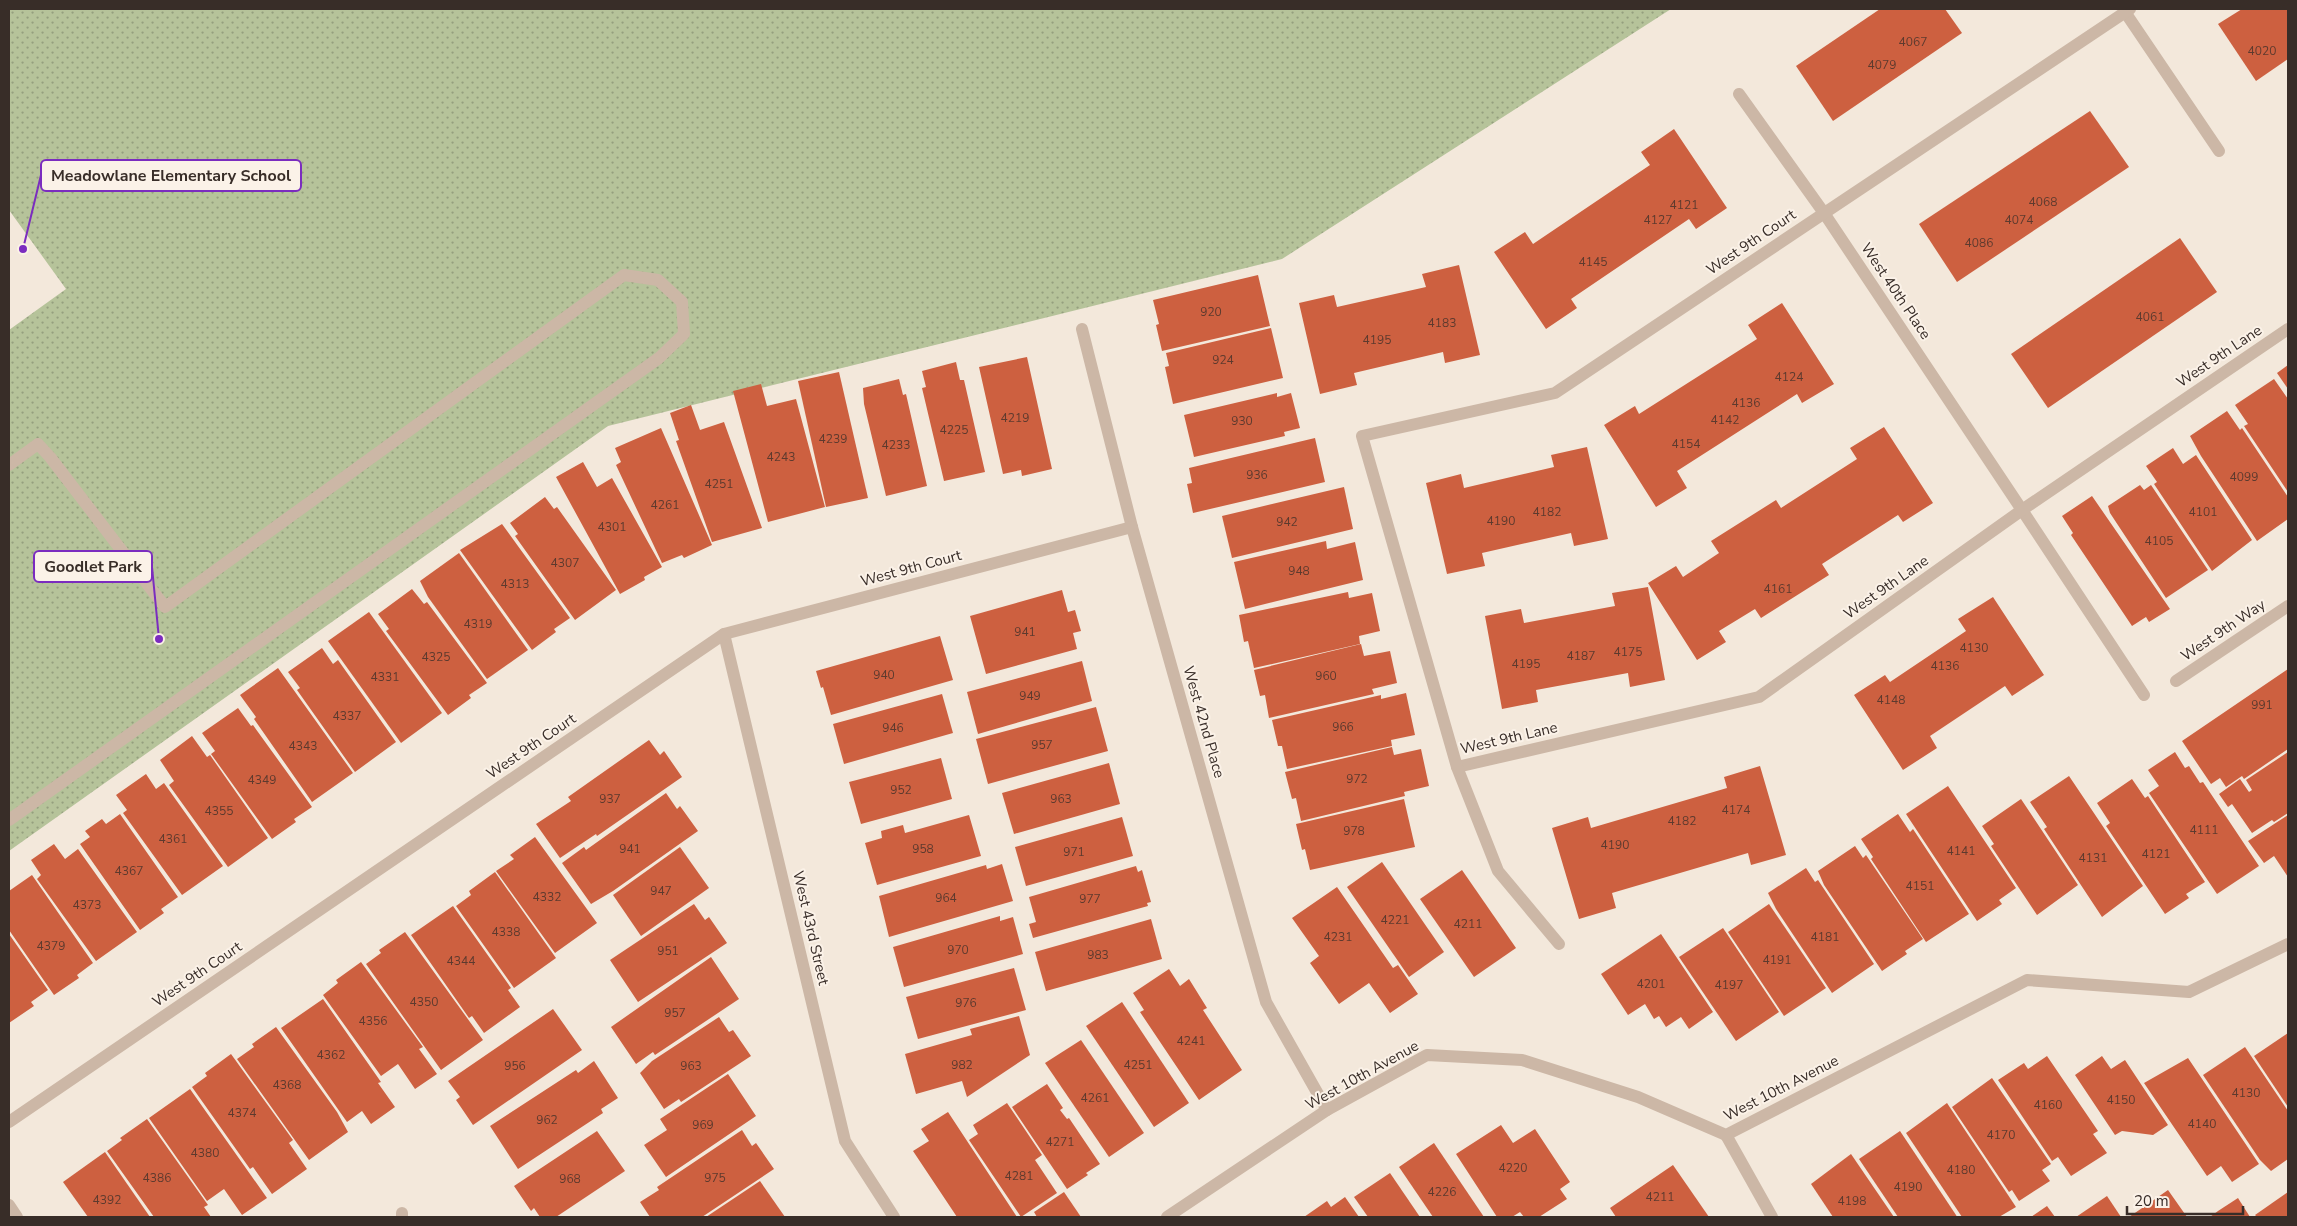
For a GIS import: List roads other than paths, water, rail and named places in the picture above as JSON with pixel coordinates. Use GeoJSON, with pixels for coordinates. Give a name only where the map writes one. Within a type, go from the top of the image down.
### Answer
{"type":"FeatureCollection","features":[{"type":"Feature","properties":{"kind":"street"},"geometry":{"type":"LineString","coordinates":[[2127,10],[2219,151]]}},
{"type":"Feature","properties":{"kind":"street","name":"West 9th Court"},"geometry":{"type":"LineString","coordinates":[[1457,767],[1362,436],[1556,393],[2127,10]]}},
{"type":"Feature","properties":{"kind":"street","name":"West 40th Place"},"geometry":{"type":"LineString","coordinates":[[1739,94],[1824,213],[2144,695]]}},
{"type":"Feature","properties":{"kind":"street"},"geometry":{"type":"LineString","coordinates":[[9,465],[38,444],[165,607],[624,275],[658,280],[682,302],[684,334],[659,358],[9,820]]}},
{"type":"Feature","properties":{"kind":"street","name":"West 42nd Place"},"geometry":{"type":"LineString","coordinates":[[1082,329],[1132,527],[1266,1002],[1327,1110]]}},
{"type":"Feature","properties":{"kind":"street","name":"West 9th Lane"},"geometry":{"type":"LineString","coordinates":[[1457,767],[1758,697],[2022,510],[2288,329]]}},
{"type":"Feature","properties":{"kind":"street","name":"West 9th Court"},"geometry":{"type":"LineString","coordinates":[[9,1122],[724,634],[1132,527]]}},
{"type":"Feature","properties":{"kind":"street","name":"West 9th Way"},"geometry":{"type":"LineString","coordinates":[[2176,681],[2288,606]]}},
{"type":"Feature","properties":{"kind":"street","name":"West 43rd Street"},"geometry":{"type":"LineString","coordinates":[[724,634],[845,1141],[894,1217]]}},
{"type":"Feature","properties":{"kind":"street"},"geometry":{"type":"LineString","coordinates":[[1457,767],[1498,871],[1559,944]]}},
{"type":"Feature","properties":{"kind":"street","name":"West 10th Avenue"},"geometry":{"type":"LineString","coordinates":[[1166,1217],[1327,1110],[1427,1055],[1522,1060],[1638,1097],[1726,1135],[2027,980],[2189,992],[2288,944]]}},
{"type":"Feature","properties":{"kind":"street"},"geometry":{"type":"LineString","coordinates":[[1726,1135],[1772,1217]]}},
{"type":"Feature","properties":{"kind":"street"},"geometry":{"type":"LineString","coordinates":[[9,1205],[17,1217]]}},
{"type":"Feature","properties":{"kind":"place","name":"Meadowlane Elementary School"},"geometry":{"type":"Point","coordinates":[23,249]}},
{"type":"Feature","properties":{"kind":"place","name":"Goodlet Park"},"geometry":{"type":"Point","coordinates":[159,639]}}]}
